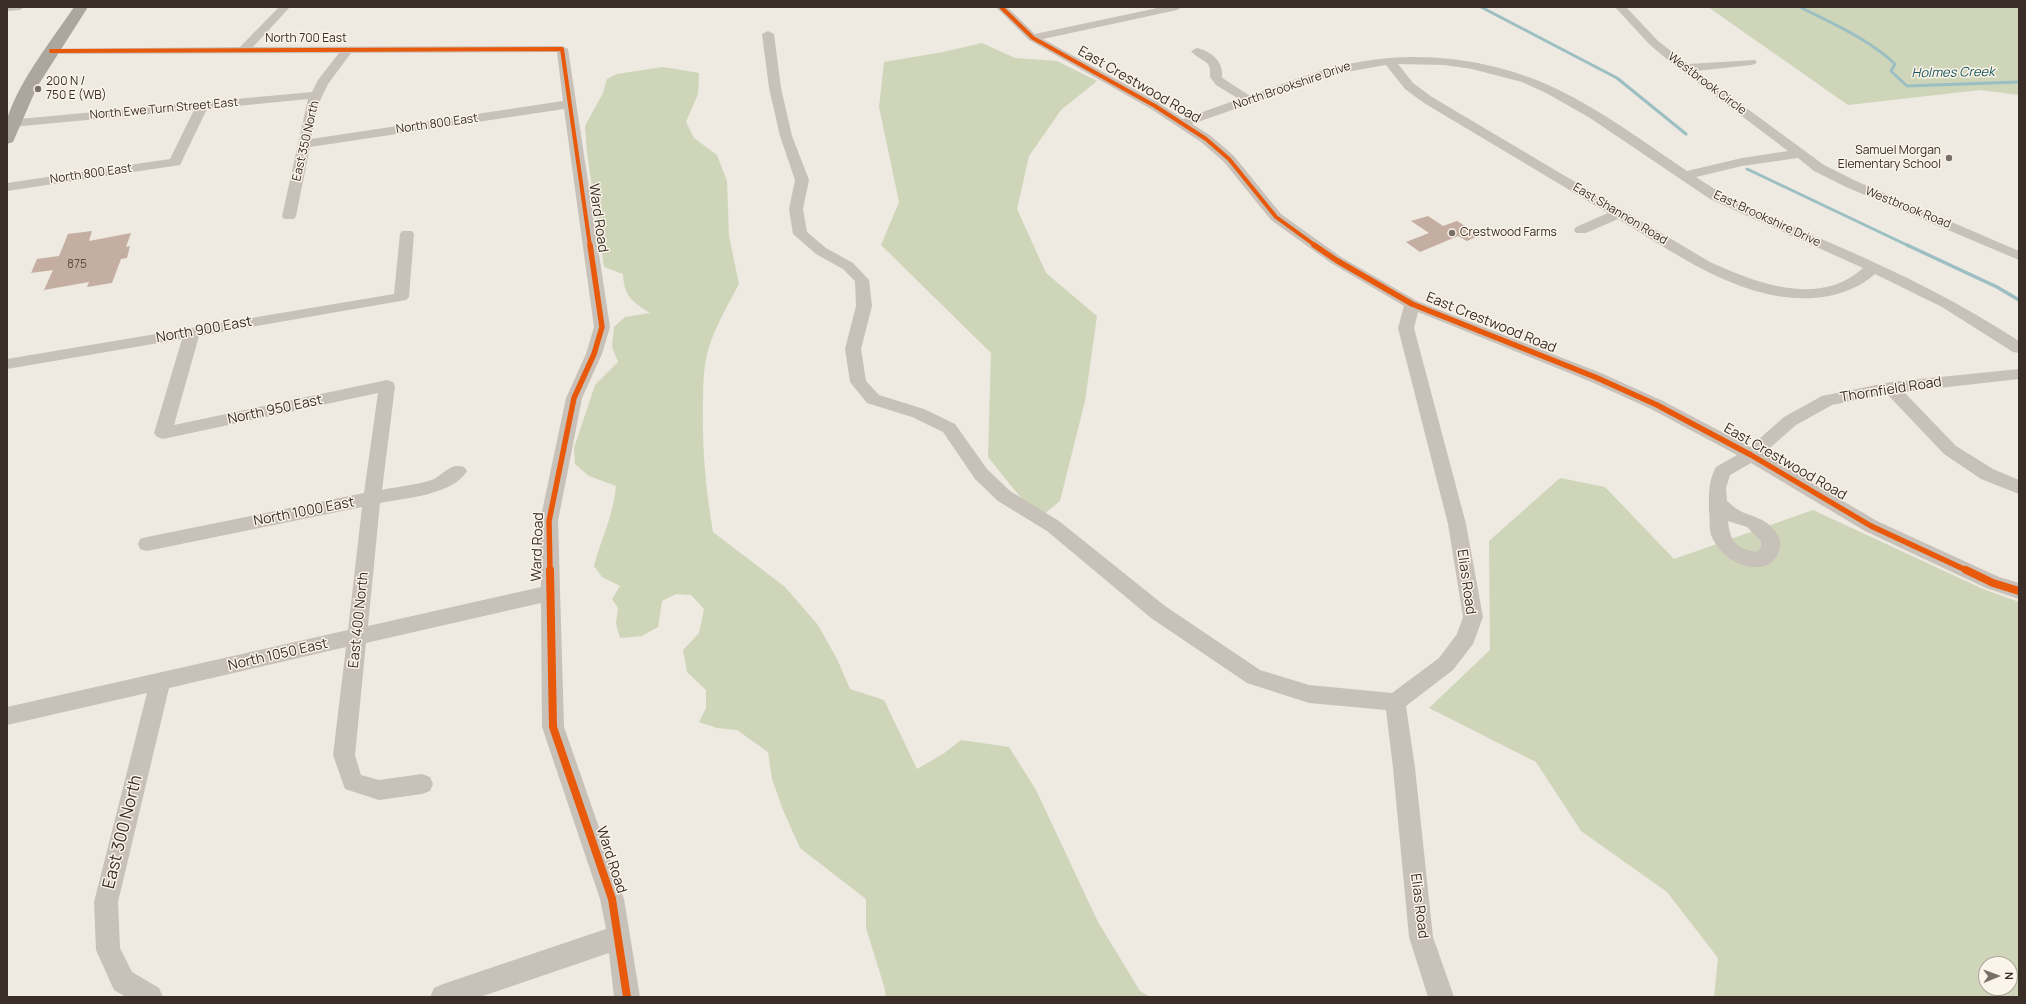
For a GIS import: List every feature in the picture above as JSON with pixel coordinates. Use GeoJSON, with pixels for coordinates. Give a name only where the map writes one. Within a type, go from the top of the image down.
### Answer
{"type":"FeatureCollection","features":[{"type":"Feature","properties":{"kind":"main road"},"geometry":{"type":"LineString","coordinates":[[7,138],[19,104],[51,51],[81,7]]}},
{"type":"Feature","properties":{"kind":"street"},"geometry":{"type":"LineString","coordinates":[[7,8],[20,7]]}},
{"type":"Feature","properties":{"kind":"street"},"geometry":{"type":"LineString","coordinates":[[244,48],[285,7]]}},
{"type":"Feature","properties":{"kind":"street","name":"East Crestwood Road"},"geometry":{"type":"LineString","coordinates":[[1001,7],[1034,38],[1183,123],[1206,139],[1229,159],[1276,217],[1336,260],[1412,304],[1594,377],[1650,402],[1751,455],[1871,526],[1993,583],[2019,591]]}},
{"type":"Feature","properties":{"kind":"street"},"geometry":{"type":"LineString","coordinates":[[1034,38],[1177,7]]}},
{"type":"Feature","properties":{"kind":"street","name":"Westbrook Circle"},"geometry":{"type":"LineString","coordinates":[[1620,7],[1654,43],[1685,68],[1801,154]]}},
{"type":"Feature","properties":{"kind":"street"},"geometry":{"type":"LineString","coordinates":[[768,34],[774,88],[786,136],[802,180],[796,209],[800,234],[821,251],[848,266],[862,280],[864,306],[853,349],[858,382],[873,400],[918,413],[948,428],[981,474],[1004,496],[1053,526],[1158,612],[1254,676],[1309,694],[1395,702]]}},
{"type":"Feature","properties":{"kind":"street","name":"North 700 East"},"geometry":{"type":"LineString","coordinates":[[51,51],[244,48],[348,50],[562,49]]}},
{"type":"Feature","properties":{"kind":"street","name":"Ward Road"},"geometry":{"type":"LineString","coordinates":[[562,49],[602,327],[594,354],[574,398],[548,521],[553,727],[612,899],[627,997]]}},
{"type":"Feature","properties":{"kind":"street","name":"East 350 North"},"geometry":{"type":"LineString","coordinates":[[289,216],[312,105],[322,83],[348,50]]}},
{"type":"Feature","properties":{"kind":"street"},"geometry":{"type":"LineString","coordinates":[[1198,51],[1213,61],[1217,68],[1216,77],[1220,82],[1248,100]]}},
{"type":"Feature","properties":{"kind":"street","name":"North Brookshire Drive"},"geometry":{"type":"LineString","coordinates":[[1183,123],[1332,71],[1355,65],[1389,61],[1427,61],[1498,71]]}},
{"type":"Feature","properties":{"kind":"street","name":"East Shannon Road"},"geometry":{"type":"LineString","coordinates":[[1389,61],[1409,86],[1428,100],[1705,265],[1736,280],[1766,289],[1796,293],[1827,292],[1851,285],[1873,267]]}},
{"type":"Feature","properties":{"kind":"street"},"geometry":{"type":"LineString","coordinates":[[1685,68],[1751,62]]}},
{"type":"Feature","properties":{"kind":"street","name":"East Brookshire Drive"},"geometry":{"type":"LineString","coordinates":[[1498,71],[1526,80],[1578,105],[1716,197],[1873,267],[1957,308],[2019,348]]}},
{"type":"Feature","properties":{"kind":"street","name":"North Ewe Turn Street East"},"geometry":{"type":"LineString","coordinates":[[12,123],[317,95]]}},
{"type":"Feature","properties":{"kind":"street","name":"North 800 East"},"geometry":{"type":"LineString","coordinates":[[304,144],[570,104]]}},
{"type":"Feature","properties":{"kind":"street","name":"North 800 East"},"geometry":{"type":"LineString","coordinates":[[7,187],[175,162],[203,105]]}},
{"type":"Feature","properties":{"kind":"street"},"geometry":{"type":"LineString","coordinates":[[1684,176],[1728,164],[1768,156],[1801,154]]}},
{"type":"Feature","properties":{"kind":"street","name":"Westbrook Road"},"geometry":{"type":"LineString","coordinates":[[1801,154],[1819,168],[1851,184],[2019,256]]}},
{"type":"Feature","properties":{"kind":"street"},"geometry":{"type":"LineString","coordinates":[[1581,230],[1619,213]]}},
{"type":"Feature","properties":{"kind":"street","name":"North 900 East"},"geometry":{"type":"LineString","coordinates":[[7,364],[401,297],[407,234]]}},
{"type":"Feature","properties":{"kind":"street","name":"Elias Road"},"geometry":{"type":"LineString","coordinates":[[1412,304],[1406,328],[1457,524],[1473,617],[1466,638],[1446,664],[1395,702],[1404,768],[1421,937],[1441,997]]}},
{"type":"Feature","properties":{"kind":"street","name":"North 950 East"},"geometry":{"type":"LineString","coordinates":[[192,333],[163,433],[387,386]]}},
{"type":"Feature","properties":{"kind":"street","name":"Thornfield Road"},"geometry":{"type":"LineString","coordinates":[[1718,504],[1717,488],[1722,471],[1751,455],[1790,421],[1828,400],[1891,388],[2019,374]]}},
{"type":"Feature","properties":{"kind":"street","name":"East 400 North"},"geometry":{"type":"LineString","coordinates":[[387,386],[372,498],[344,755],[353,782],[379,790],[422,784]]}},
{"type":"Feature","properties":{"kind":"street"},"geometry":{"type":"LineString","coordinates":[[1891,388],[1950,450],[1987,474],[2019,487]]}},
{"type":"Feature","properties":{"kind":"street","name":"North 1000 East"},"geometry":{"type":"LineString","coordinates":[[147,544],[438,485],[458,472]]}},
{"type":"Feature","properties":{"kind":"street","name":"North 1050 East"},"geometry":{"type":"LineString","coordinates":[[7,716],[549,593]]}},
{"type":"Feature","properties":{"kind":"street","name":"East 300 North"},"geometry":{"type":"LineString","coordinates":[[150,997],[123,981],[108,950],[106,902],[160,681]]}},
{"type":"Feature","properties":{"kind":"street"},"geometry":{"type":"LineString","coordinates":[[446,996],[619,937]]}},
{"type":"Feature","properties":{"kind":"green space"},"geometry":{"type":"Polygon","coordinates":[[[1708,7],[2019,7],[2019,95],[1980,90],[1848,105],[1708,7]]]}},
{"type":"Feature","properties":{"kind":"green space"},"geometry":{"type":"Polygon","coordinates":[[[982,43],[1015,58],[1057,61],[1097,81],[1061,110],[1029,156],[1017,209],[1046,273],[1097,316],[1085,401],[1060,501],[1038,519],[988,457],[991,353],[881,245],[899,202],[879,107],[884,62],[943,52],[982,43]]]}},
{"type":"Feature","properties":{"kind":"green space"},"geometry":{"type":"Polygon","coordinates":[[[663,67],[699,73],[698,94],[686,122],[694,138],[717,155],[727,181],[729,236],[739,284],[715,331],[707,354],[704,369],[704,455],[706,485],[713,532],[785,587],[818,625],[837,659],[850,689],[884,700],[917,769],[943,754],[961,740],[1009,747],[1036,790],[1098,922],[1140,991],[1150,997],[886,997],[866,928],[866,899],[800,848],[783,810],[772,779],[768,752],[737,730],[717,728],[699,722],[706,708],[706,690],[687,672],[683,650],[699,633],[704,609],[691,595],[676,594],[662,601],[658,627],[642,636],[620,638],[616,624],[618,608],[612,599],[620,586],[602,577],[594,566],[613,507],[616,486],[589,476],[575,464],[574,448],[595,385],[618,362],[612,347],[614,327],[625,317],[650,313],[630,298],[625,288],[623,274],[604,267],[587,153],[585,126],[603,93],[607,79],[617,74],[663,67]]]}},
{"type":"Feature","properties":{"kind":"green space"},"geometry":{"type":"Polygon","coordinates":[[[1560,478],[1605,487],[1674,559],[1813,510],[1983,589],[2019,602],[2019,997],[1714,997],[1718,958],[1667,892],[1581,831],[1536,762],[1429,708],[1490,650],[1489,541],[1560,478]]]}},
{"type":"Feature","properties":{"kind":"building","name":"Crestwood Farms"},"geometry":{"type":"Polygon","coordinates":[[[1428,216],[1443,226],[1457,221],[1480,235],[1467,241],[1458,236],[1420,252],[1406,242],[1429,233],[1411,221],[1428,216]]]}},
{"type":"Feature","properties":{"kind":"building"},"geometry":{"type":"Polygon","coordinates":[[[92,231],[89,241],[131,233],[126,247],[130,246],[127,258],[121,259],[112,283],[87,287],[89,282],[44,290],[53,270],[31,273],[37,259],[59,256],[68,234],[92,231]]]}},
{"type":"Feature","properties":{"kind":"waterway"},"geometry":{"type":"LineString","coordinates":[[1481,7],[1617,78],[1686,134]]}},
{"type":"Feature","properties":{"kind":"waterway","name":"Holmes Creek"},"geometry":{"type":"LineString","coordinates":[[1800,7],[1849,32],[1884,55],[1895,64],[1891,71],[1907,86],[2019,82]]}},
{"type":"Feature","properties":{"kind":"waterway"},"geometry":{"type":"LineString","coordinates":[[1747,169],[1909,246]]}},
{"type":"Feature","properties":{"kind":"waterway"},"geometry":{"type":"LineString","coordinates":[[1907,245],[1997,287],[2019,300]]}},
{"type":"Feature","properties":{"kind":"cycle path"},"geometry":{"type":"LineString","coordinates":[[1001,7],[1033,38],[1155,106],[1206,139],[1229,159],[1276,217],[1336,260],[1412,304],[1595,377],[1657,405],[1751,455],[1871,526],[1993,583],[2019,591]]}},
{"type":"Feature","properties":{"kind":"cycle path"},"geometry":{"type":"LineString","coordinates":[[51,51],[562,49],[602,327],[594,354],[574,398],[549,521],[553,727],[612,899],[627,997]]}},
{"type":"Feature","properties":{"kind":"place","name":"200 N / 750 E (WB)"},"geometry":{"type":"Point","coordinates":[38,89]}},
{"type":"Feature","properties":{"kind":"place","name":"Samuel Morgan Elementary School"},"geometry":{"type":"Point","coordinates":[1949,158]}},
{"type":"Feature","properties":{"kind":"place","name":"Crestwood Farms"},"geometry":{"type":"Point","coordinates":[1452,233]}}]}
